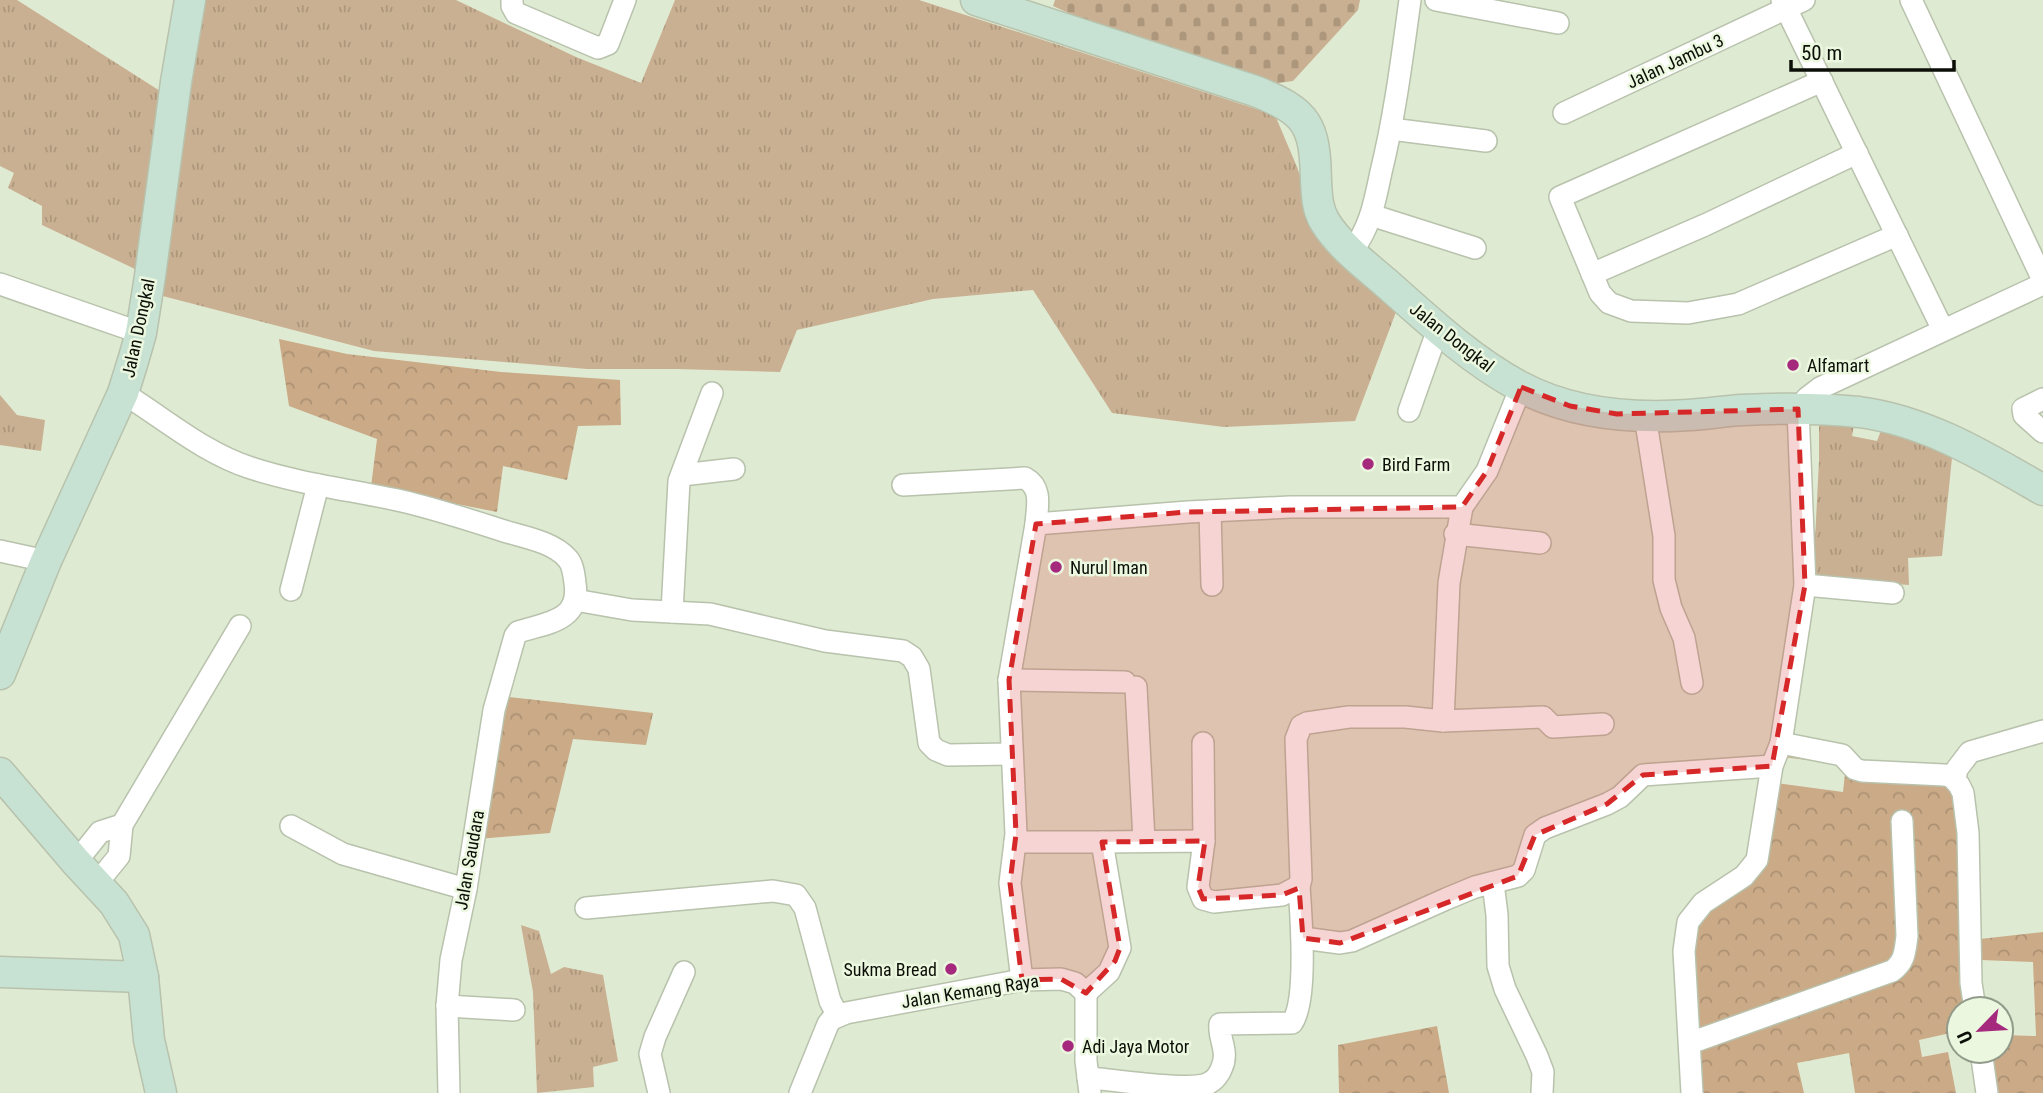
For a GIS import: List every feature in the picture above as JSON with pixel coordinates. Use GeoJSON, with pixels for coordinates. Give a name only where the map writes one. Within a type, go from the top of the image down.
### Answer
{"type":"FeatureCollection","features":[{"type":"Feature","properties":{"kind":"street","name":"Jalan Dongkal"},"geometry":{"type":"LineString","coordinates":[[0,674],[46,561],[123,393],[141,333],[190,0]]}},
{"type":"Feature","properties":{"kind":"street"},"geometry":{"type":"LineString","coordinates":[[512,0],[516,13],[598,48],[608,44],[625,0]]}},
{"type":"Feature","properties":{"kind":"street","name":"Jalan Dongkal"},"geometry":{"type":"LineString","coordinates":[[976,0],[1255,91],[1294,109],[1310,129],[1317,199],[1329,228],[1351,252],[1438,328],[1488,367],[1521,387],[1591,412],[1645,416],[1798,409],[1859,412],[1933,431],[1982,454],[2043,490]]}},
{"type":"Feature","properties":{"kind":"street"},"geometry":{"type":"LineString","coordinates":[[1351,252],[1362,239],[1371,215],[1391,130],[1410,0]]}},
{"type":"Feature","properties":{"kind":"street"},"geometry":{"type":"LineString","coordinates":[[1436,0],[1558,23]]}},
{"type":"Feature","properties":{"kind":"street"},"geometry":{"type":"LineString","coordinates":[[1692,1093],[1684,951],[1688,922],[1703,903],[1744,876],[1758,860],[1805,585],[1798,409],[1820,388],[2043,282],[1911,0]]}},
{"type":"Feature","properties":{"kind":"street"},"geometry":{"type":"LineString","coordinates":[[1791,3],[1822,81],[1942,330]]}},
{"type":"Feature","properties":{"kind":"street","name":"Jalan Jambu 3"},"geometry":{"type":"LineString","coordinates":[[1564,113],[1791,3]]}},
{"type":"Feature","properties":{"kind":"street"},"geometry":{"type":"LineString","coordinates":[[1822,81],[1560,197],[1604,299],[1616,307],[1630,311],[1688,313],[1738,304],[1897,235]]}},
{"type":"Feature","properties":{"kind":"street"},"geometry":{"type":"LineString","coordinates":[[1391,130],[1486,141]]}},
{"type":"Feature","properties":{"kind":"street"},"geometry":{"type":"LineString","coordinates":[[1592,274],[1705,225],[1857,153]]}},
{"type":"Feature","properties":{"kind":"street"},"geometry":{"type":"LineString","coordinates":[[1371,215],[1475,248]]}},
{"type":"Feature","properties":{"kind":"street"},"geometry":{"type":"LineString","coordinates":[[0,284],[141,333]]}},
{"type":"Feature","properties":{"kind":"street"},"geometry":{"type":"LineString","coordinates":[[1409,411],[1438,328]]}},
{"type":"Feature","properties":{"kind":"street"},"geometry":{"type":"LineString","coordinates":[[1443,721],[1447,660],[1446,620],[1455,534],[1462,507],[1487,471],[1521,387]]}},
{"type":"Feature","properties":{"kind":"street"},"geometry":{"type":"LineString","coordinates":[[123,393],[219,455],[261,471],[428,508],[552,548],[571,564],[576,587],[575,600],[632,610],[727,617],[825,641],[903,652],[912,657],[919,669],[929,743],[936,750],[948,755],[1011,754]]}},
{"type":"Feature","properties":{"kind":"street"},"geometry":{"type":"LineString","coordinates":[[671,612],[679,481],[712,393]]}},
{"type":"Feature","properties":{"kind":"street"},"geometry":{"type":"LineString","coordinates":[[2043,399],[2023,409],[2024,415],[2043,432]]}},
{"type":"Feature","properties":{"kind":"street"},"geometry":{"type":"LineString","coordinates":[[1645,416],[1664,536],[1664,580],[1671,608],[1684,638],[1692,684]]}},
{"type":"Feature","properties":{"kind":"street"},"geometry":{"type":"LineString","coordinates":[[682,475],[734,468]]}},
{"type":"Feature","properties":{"kind":"street"},"geometry":{"type":"LineString","coordinates":[[904,485],[1025,478],[1038,494],[1036,524],[1009,680],[1015,842],[1010,883],[1023,979]]}},
{"type":"Feature","properties":{"kind":"street"},"geometry":{"type":"LineString","coordinates":[[292,590],[318,485]]}},
{"type":"Feature","properties":{"kind":"street"},"geometry":{"type":"LineString","coordinates":[[1036,524],[1210,511],[1462,507]]}},
{"type":"Feature","properties":{"kind":"street"},"geometry":{"type":"LineString","coordinates":[[1210,511],[1212,585]]}},
{"type":"Feature","properties":{"kind":"street"},"geometry":{"type":"LineString","coordinates":[[1455,534],[1540,543]]}},
{"type":"Feature","properties":{"kind":"street"},"geometry":{"type":"LineString","coordinates":[[0,551],[46,561]]}},
{"type":"Feature","properties":{"kind":"street"},"geometry":{"type":"LineString","coordinates":[[1805,585],[1893,593]]}},
{"type":"Feature","properties":{"kind":"street","name":"Jalan Saudara"},"geometry":{"type":"LineString","coordinates":[[449,1093],[447,1006],[451,960],[466,889],[494,710],[509,653],[519,632],[560,619],[571,609],[575,600]]}},
{"type":"Feature","properties":{"kind":"street"},"geometry":{"type":"LineString","coordinates":[[97,883],[119,856],[122,825],[240,626]]}},
{"type":"Feature","properties":{"kind":"street"},"geometry":{"type":"LineString","coordinates":[[1009,680],[1130,685],[1144,841]]}},
{"type":"Feature","properties":{"kind":"street"},"geometry":{"type":"LineString","coordinates":[[1102,842],[1120,948],[1108,972],[1086,993],[1089,1085],[1180,1087],[1208,1084],[1218,1076],[1224,1064],[1225,1046],[1219,1031],[1220,1024],[1292,1023],[1299,1007],[1303,938],[1298,887],[1301,879],[1295,749],[1297,732],[1301,726],[1318,720],[1349,717],[1405,717],[1443,721],[1543,717],[1553,727],[1603,724]]}},
{"type":"Feature","properties":{"kind":"street"},"geometry":{"type":"LineString","coordinates":[[1955,779],[1957,769],[1970,752],[2043,731]]}},
{"type":"Feature","properties":{"kind":"street"},"geometry":{"type":"LineString","coordinates":[[1780,743],[1842,755],[1855,769],[1862,771],[1932,774],[1955,779],[1963,793],[1968,834],[1973,995]]}},
{"type":"Feature","properties":{"kind":"street"},"geometry":{"type":"LineString","coordinates":[[1203,744],[1204,841],[1198,887],[1203,899],[1208,901],[1282,895],[1298,887]]}},
{"type":"Feature","properties":{"kind":"street"},"geometry":{"type":"LineString","coordinates":[[1303,938],[1340,943],[1352,941],[1424,907],[1475,887],[1508,880],[1524,870],[1535,835],[1545,828],[1620,797],[1643,775],[1772,766]]}},
{"type":"Feature","properties":{"kind":"street"},"geometry":{"type":"LineString","coordinates":[[0,773],[97,883],[125,918],[134,934],[143,977],[149,1040],[161,1093]]}},
{"type":"Feature","properties":{"kind":"street"},"geometry":{"type":"LineString","coordinates":[[1690,1043],[1900,966],[1905,954],[1907,936],[1902,821]]}},
{"type":"Feature","properties":{"kind":"street"},"geometry":{"type":"LineString","coordinates":[[76,862],[100,832],[122,825]]}},
{"type":"Feature","properties":{"kind":"street"},"geometry":{"type":"LineString","coordinates":[[291,826],[343,854],[466,889]]}},
{"type":"Feature","properties":{"kind":"street"},"geometry":{"type":"LineString","coordinates":[[1015,842],[1204,841]]}},
{"type":"Feature","properties":{"kind":"street"},"geometry":{"type":"LineString","coordinates":[[1493,883],[1498,966],[1513,1007],[1543,1072],[1542,1093]]}},
{"type":"Feature","properties":{"kind":"street"},"geometry":{"type":"LineString","coordinates":[[586,908],[774,891],[796,895],[805,908],[830,1001],[838,1016],[824,1031],[800,1093]]}},
{"type":"Feature","properties":{"kind":"street"},"geometry":{"type":"LineString","coordinates":[[0,972],[143,977]]}},
{"type":"Feature","properties":{"kind":"street"},"geometry":{"type":"LineString","coordinates":[[659,1093],[650,1054],[684,972]]}},
{"type":"Feature","properties":{"kind":"street","name":"Jalan Kemang Raya"},"geometry":{"type":"LineString","coordinates":[[838,1016],[897,1002],[1023,979],[1061,979],[1075,983],[1086,993]]}},
{"type":"Feature","properties":{"kind":"street"},"geometry":{"type":"LineString","coordinates":[[447,1006],[514,1010]]}},
{"type":"Feature","properties":{"kind":"street"},"geometry":{"type":"LineString","coordinates":[[1983,1065],[1987,1093]]}},
{"type":"Feature","properties":{"kind":"highlighted area"},"geometry":{"type":"Polygon","coordinates":[[[1521,387],[1570,406],[1617,414],[1798,409],[1805,585],[1772,766],[1643,775],[1607,804],[1535,835],[1518,876],[1340,943],[1303,938],[1299,888],[1282,895],[1203,899],[1198,887],[1205,841],[1102,842],[1120,948],[1115,961],[1086,993],[1061,979],[1022,980],[1010,883],[1016,834],[1009,680],[1036,524],[1188,512],[1462,507],[1487,471],[1521,387]]]}},
{"type":"Feature","properties":{"kind":"green space"},"geometry":{"type":"Polygon","coordinates":[[[0,0],[17,0],[168,96],[135,269],[42,225],[42,206],[8,188],[14,173],[0,166],[0,0]]]}},
{"type":"Feature","properties":{"kind":"green space"},"geometry":{"type":"Polygon","coordinates":[[[204,0],[456,0],[576,57],[641,83],[675,0],[919,0],[1275,115],[1297,167],[1320,234],[1396,312],[1355,421],[1224,427],[1112,413],[1033,290],[933,299],[797,330],[780,372],[587,369],[374,351],[155,294],[204,0]]]}},
{"type":"Feature","properties":{"kind":"green space"},"geometry":{"type":"Polygon","coordinates":[[[1055,0],[1360,0],[1358,10],[1293,81],[1265,85],[1093,24],[1053,6],[1055,0]]]}},
{"type":"Feature","properties":{"kind":"green space"},"geometry":{"type":"Polygon","coordinates":[[[279,339],[347,354],[501,372],[620,380],[621,425],[578,426],[567,480],[503,466],[497,512],[371,487],[377,439],[289,406],[279,339]]]}},
{"type":"Feature","properties":{"kind":"green space"},"geometry":{"type":"Polygon","coordinates":[[[0,395],[17,415],[45,420],[41,451],[0,445],[0,395]]]}},
{"type":"Feature","properties":{"kind":"green space"},"geometry":{"type":"Polygon","coordinates":[[[1819,417],[1855,419],[1852,436],[1877,441],[1882,428],[1953,448],[1942,556],[1908,558],[1909,585],[1813,578],[1819,417]]]}},
{"type":"Feature","properties":{"kind":"green space"},"geometry":{"type":"Polygon","coordinates":[[[509,697],[653,713],[646,745],[573,739],[550,833],[478,839],[509,697]]]}},
{"type":"Feature","properties":{"kind":"green space"},"geometry":{"type":"Polygon","coordinates":[[[1781,743],[1848,760],[1955,779],[1974,995],[1945,995],[1945,1034],[1919,1040],[1922,1057],[1945,1053],[1945,1065],[1951,1065],[1956,1093],[1855,1093],[1849,1053],[1797,1063],[1804,1093],[1692,1093],[1695,910],[1744,876],[1781,743]],[[1783,757],[1777,783],[1843,792],[1846,765],[1783,757]]]}},
{"type":"Feature","properties":{"kind":"green space"},"geometry":{"type":"Polygon","coordinates":[[[521,925],[539,931],[551,974],[564,967],[603,975],[618,1061],[593,1067],[594,1087],[537,1093],[533,992],[521,925]]]}},
{"type":"Feature","properties":{"kind":"green space"},"geometry":{"type":"Polygon","coordinates":[[[2043,932],[2043,1093],[1992,1093],[1987,1065],[2015,1065],[2015,1035],[2036,1036],[2033,962],[1981,960],[1980,939],[2043,932]]]}},
{"type":"Feature","properties":{"kind":"green space"},"geometry":{"type":"Polygon","coordinates":[[[1437,1026],[1449,1093],[1339,1093],[1338,1045],[1437,1026]]]}},
{"type":"Feature","properties":{"kind":"place","name":"Alfamart"},"geometry":{"type":"Point","coordinates":[1793,365]}},
{"type":"Feature","properties":{"kind":"place","name":"Bird Farm"},"geometry":{"type":"Point","coordinates":[1368,464]}},
{"type":"Feature","properties":{"kind":"place","name":"Nurul Iman"},"geometry":{"type":"Point","coordinates":[1056,567]}},
{"type":"Feature","properties":{"kind":"place","name":"Sukma Bread"},"geometry":{"type":"Point","coordinates":[951,969]}},
{"type":"Feature","properties":{"kind":"place","name":"Adi Jaya Motor"},"geometry":{"type":"Point","coordinates":[1068,1046]}}]}
